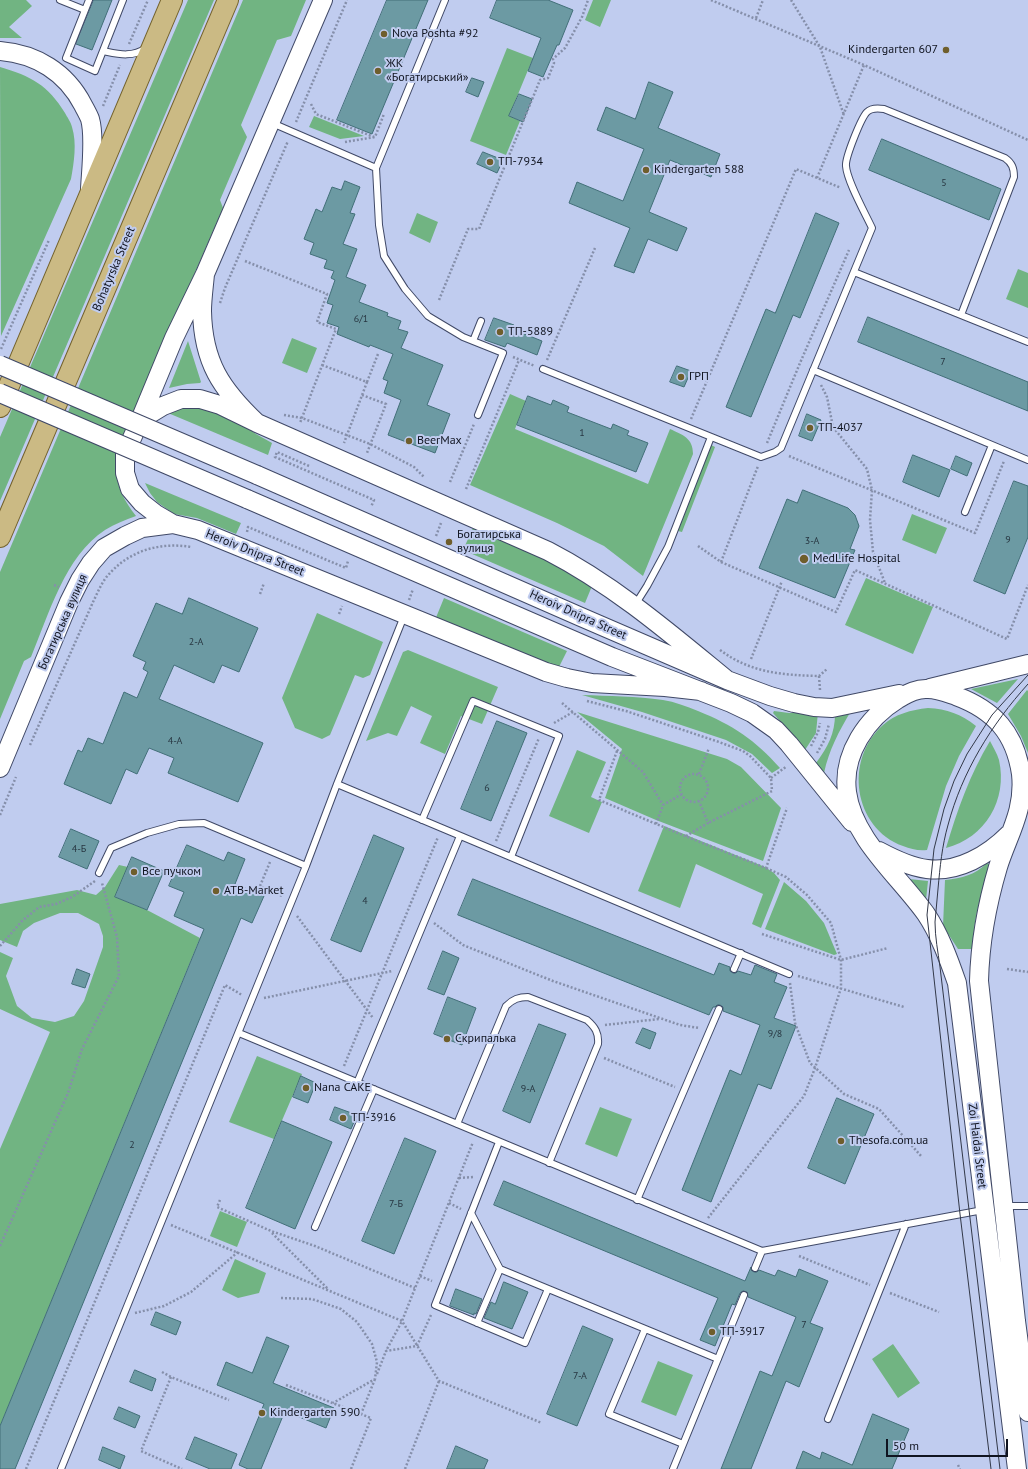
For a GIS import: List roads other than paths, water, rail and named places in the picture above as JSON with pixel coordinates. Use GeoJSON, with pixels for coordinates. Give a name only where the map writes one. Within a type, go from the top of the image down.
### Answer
{"type":"FeatureCollection","features":[{"type":"Feature","properties":{"kind":"main road"},"geometry":{"type":"LineString","coordinates":[[0,407],[90,196],[152,44],[172,0]]}},
{"type":"Feature","properties":{"kind":"main road","name":"Bohatyrska Street"},"geometry":{"type":"LineString","coordinates":[[0,537],[228,0]]}},
{"type":"Feature","properties":{"kind":"main road"},"geometry":{"type":"LineString","coordinates":[[173,524],[156,514],[142,503],[130,489],[125,472],[125,454],[174,338],[205,274],[323,0]]}},
{"type":"Feature","properties":{"kind":"main road"},"geometry":{"type":"LineString","coordinates":[[0,51],[12,52],[36,59],[62,76],[79,98],[90,119],[92,141],[90,196]]}},
{"type":"Feature","properties":{"kind":"main road"},"geometry":{"type":"LineString","coordinates":[[205,274],[202,309],[203,332],[208,352],[216,374],[225,389],[239,406],[257,423]]}},
{"type":"Feature","properties":{"kind":"main road","name":"Heroiv Dnipra Street"},"geometry":{"type":"LineString","coordinates":[[0,365],[257,475],[727,680],[776,698],[825,714],[832,708],[928,689]]}},
{"type":"Feature","properties":{"kind":"main road","name":"Heroiv Dnipra Street"},"geometry":{"type":"LineString","coordinates":[[0,393],[592,648],[752,713],[776,730],[806,758],[861,833]]}},
{"type":"Feature","properties":{"kind":"main road"},"geometry":{"type":"LineString","coordinates":[[140,420],[163,406],[181,399],[200,399],[220,405],[257,423],[548,551],[574,564],[634,606],[727,680]]}},
{"type":"Feature","properties":{"kind":"main road","name":"Heroiv Dnipra Street"},"geometry":{"type":"LineString","coordinates":[[173,524],[198,530],[406,608],[546,672],[592,683],[701,691]]}},
{"type":"Feature","properties":{"kind":"main road","name":"Богатирська вулиця"},"geometry":{"type":"LineString","coordinates":[[0,768],[69,602],[80,580],[91,563],[104,548],[125,536],[142,528],[173,524]]}},
{"type":"Feature","properties":{"kind":"main road"},"geometry":{"type":"LineString","coordinates":[[928,689],[1028,664]]}},
{"type":"Feature","properties":{"kind":"main road"},"geometry":{"type":"LineString","coordinates":[[928,689],[968,701],[987,712],[998,721],[1011,739],[1018,756],[1022,790],[1014,825]]}},
{"type":"Feature","properties":{"kind":"main road"},"geometry":{"type":"LineString","coordinates":[[861,833],[850,807],[847,790],[847,775],[851,757],[858,739],[873,719],[888,705],[910,692]]}},
{"type":"Feature","properties":{"kind":"main road"},"geometry":{"type":"LineString","coordinates":[[873,848],[896,861],[926,869],[935,870],[960,866],[984,856],[998,846],[1014,825],[1028,794]]}},
{"type":"Feature","properties":{"kind":"main road","name":"Zoi Haidai Street"},"geometry":{"type":"LineString","coordinates":[[1014,825],[998,866],[989,900],[979,956],[979,974],[1016,1321],[1028,1412]]}},
{"type":"Feature","properties":{"kind":"main road","name":"Zoi Haidai Street"},"geometry":{"type":"LineString","coordinates":[[861,833],[927,915],[946,952],[957,983],[1017,1469]]}},
{"type":"Feature","properties":{"kind":"lane"},"geometry":{"type":"LineString","coordinates":[[60,0],[86,10]]}},
{"type":"Feature","properties":{"kind":"lane"},"geometry":{"type":"LineString","coordinates":[[89,0],[66,58],[95,70],[123,0]]}},
{"type":"Feature","properties":{"kind":"lane"},"geometry":{"type":"LineString","coordinates":[[445,0],[376,168],[379,225],[384,256],[405,289],[428,316],[463,337],[503,353],[478,415]]}},
{"type":"Feature","properties":{"kind":"lane"},"geometry":{"type":"LineString","coordinates":[[103,51],[124,55],[141,52],[152,44]]}},
{"type":"Feature","properties":{"kind":"lane"},"geometry":{"type":"LineString","coordinates":[[543,369],[761,457],[781,448],[872,228],[848,175],[846,158],[863,117],[868,111],[877,108],[884,109],[1005,158],[1010,162],[1014,170],[1014,176],[960,315]]}},
{"type":"Feature","properties":{"kind":"lane"},"geometry":{"type":"LineString","coordinates":[[270,122],[376,168]]}},
{"type":"Feature","properties":{"kind":"lane"},"geometry":{"type":"LineString","coordinates":[[854,272],[1028,342]]}},
{"type":"Feature","properties":{"kind":"lane"},"geometry":{"type":"LineString","coordinates":[[473,341],[481,321]]}},
{"type":"Feature","properties":{"kind":"lane"},"geometry":{"type":"LineString","coordinates":[[813,370],[1028,460]]}},
{"type":"Feature","properties":{"kind":"lane"},"geometry":{"type":"LineString","coordinates":[[634,606],[647,586],[668,547],[711,437]]}},
{"type":"Feature","properties":{"kind":"lane"},"geometry":{"type":"LineString","coordinates":[[965,512],[992,445]]}},
{"type":"Feature","properties":{"kind":"lane"},"geometry":{"type":"LineString","coordinates":[[61,1469],[290,906],[406,608]]}},
{"type":"Feature","properties":{"kind":"lane"},"geometry":{"type":"LineString","coordinates":[[422,820],[473,701],[543,729],[559,736],[511,857]]}},
{"type":"Feature","properties":{"kind":"lane"},"geometry":{"type":"LineString","coordinates":[[337,784],[789,974]]}},
{"type":"Feature","properties":{"kind":"lane"},"geometry":{"type":"LineString","coordinates":[[99,873],[111,848],[147,833],[178,824],[204,823],[306,866]]}},
{"type":"Feature","properties":{"kind":"lane"},"geometry":{"type":"LineString","coordinates":[[357,1083],[460,836]]}},
{"type":"Feature","properties":{"kind":"lane"},"geometry":{"type":"LineString","coordinates":[[734,969],[741,953]]}},
{"type":"Feature","properties":{"kind":"lane"},"geometry":{"type":"LineString","coordinates":[[457,1124],[506,1006],[511,1001],[520,997],[528,997],[587,1020],[594,1026],[599,1035],[598,1044],[549,1163]]}},
{"type":"Feature","properties":{"kind":"lane"},"geometry":{"type":"LineString","coordinates":[[638,1200],[718,1009]]}},
{"type":"Feature","properties":{"kind":"lane"},"geometry":{"type":"LineString","coordinates":[[239,1033],[762,1252],[985,1210]]}},
{"type":"Feature","properties":{"kind":"lane"},"geometry":{"type":"LineString","coordinates":[[315,1227],[374,1090]]}},
{"type":"Feature","properties":{"kind":"lane"},"geometry":{"type":"LineString","coordinates":[[499,1142],[435,1305],[525,1343],[548,1289]]}},
{"type":"Feature","properties":{"kind":"lane"},"geometry":{"type":"LineString","coordinates":[[1004,1206],[1028,1206]]}},
{"type":"Feature","properties":{"kind":"lane"},"geometry":{"type":"LineString","coordinates":[[471,1213],[500,1269],[718,1359]]}},
{"type":"Feature","properties":{"kind":"lane"},"geometry":{"type":"LineString","coordinates":[[828,1419],[906,1224]]}},
{"type":"Feature","properties":{"kind":"lane"},"geometry":{"type":"LineString","coordinates":[[755,1268],[762,1252]]}},
{"type":"Feature","properties":{"kind":"lane"},"geometry":{"type":"LineString","coordinates":[[477,1323],[500,1269]]}},
{"type":"Feature","properties":{"kind":"lane"},"geometry":{"type":"LineString","coordinates":[[673,1469],[744,1295]]}},
{"type":"Feature","properties":{"kind":"lane"},"geometry":{"type":"LineString","coordinates":[[645,1329],[608,1414],[683,1444]]}},
{"type":"Feature","properties":{"kind":"tram line"},"geometry":{"type":"LineString","coordinates":[[991,1469],[960,1214],[927,915],[934,849],[944,809],[954,781],[967,754],[992,715],[1028,675]]}},
{"type":"Feature","properties":{"kind":"tram line"},"geometry":{"type":"LineString","coordinates":[[1000,1469],[935,922],[940,865],[944,841],[961,786],[979,750],[990,733],[1028,684]]}},
{"type":"Feature","properties":{"kind":"place","name":"Nova Poshta #92"},"geometry":{"type":"Point","coordinates":[384,34]}},
{"type":"Feature","properties":{"kind":"place","name":"Kindergarten 607"},"geometry":{"type":"Point","coordinates":[946,50]}},
{"type":"Feature","properties":{"kind":"place","name":"ЖК «Богатирський»"},"geometry":{"type":"Point","coordinates":[378,71]}},
{"type":"Feature","properties":{"kind":"place","name":"ТП-7934"},"geometry":{"type":"Point","coordinates":[490,162]}},
{"type":"Feature","properties":{"kind":"place","name":"Kindergarten 588"},"geometry":{"type":"Point","coordinates":[646,170]}},
{"type":"Feature","properties":{"kind":"place","name":"ТП-5889"},"geometry":{"type":"Point","coordinates":[500,332]}},
{"type":"Feature","properties":{"kind":"place","name":"ГРП"},"geometry":{"type":"Point","coordinates":[681,377]}},
{"type":"Feature","properties":{"kind":"place","name":"ТП-4037"},"geometry":{"type":"Point","coordinates":[810,428]}},
{"type":"Feature","properties":{"kind":"place","name":"BeerMax"},"geometry":{"type":"Point","coordinates":[409,441]}},
{"type":"Feature","properties":{"kind":"place","name":"Богатирська вулиця"},"geometry":{"type":"Point","coordinates":[449,542]}},
{"type":"Feature","properties":{"kind":"place","name":"MedLife Hospital"},"geometry":{"type":"Point","coordinates":[804,559]}},
{"type":"Feature","properties":{"kind":"place","name":"Все пучком"},"geometry":{"type":"Point","coordinates":[134,872]}},
{"type":"Feature","properties":{"kind":"place","name":"ATB-Market"},"geometry":{"type":"Point","coordinates":[216,891]}},
{"type":"Feature","properties":{"kind":"place","name":"Скрипалька"},"geometry":{"type":"Point","coordinates":[447,1039]}},
{"type":"Feature","properties":{"kind":"place","name":"Nana CAKE"},"geometry":{"type":"Point","coordinates":[306,1088]}},
{"type":"Feature","properties":{"kind":"place","name":"ТП-3916"},"geometry":{"type":"Point","coordinates":[343,1118]}},
{"type":"Feature","properties":{"kind":"place","name":"Thesofa.com.ua"},"geometry":{"type":"Point","coordinates":[841,1141]}},
{"type":"Feature","properties":{"kind":"place","name":"ТП-3917"},"geometry":{"type":"Point","coordinates":[712,1332]}},
{"type":"Feature","properties":{"kind":"place","name":"Kindergarten 590"},"geometry":{"type":"Point","coordinates":[262,1413]}}]}
